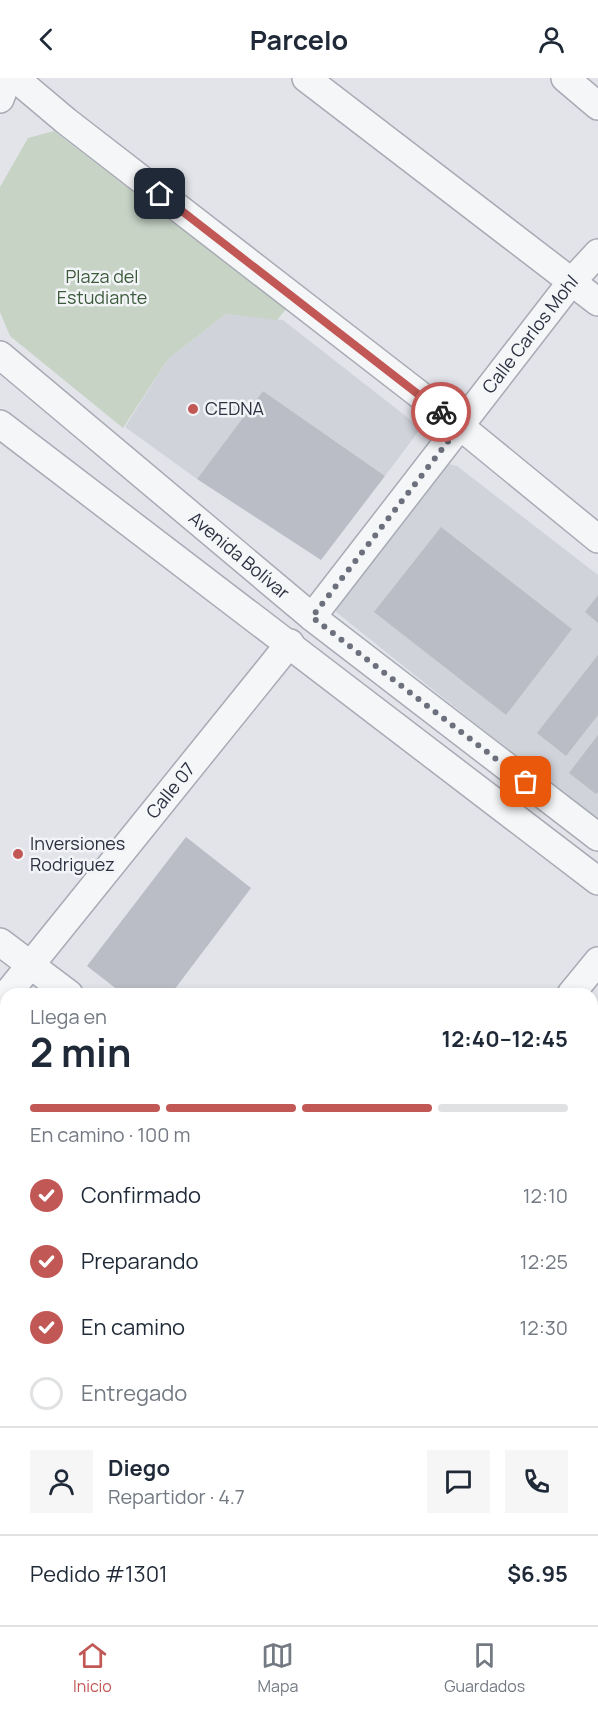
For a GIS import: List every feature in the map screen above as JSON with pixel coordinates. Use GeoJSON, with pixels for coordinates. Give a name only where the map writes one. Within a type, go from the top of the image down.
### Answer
{"type":"FeatureCollection","features":[{"type":"Feature","properties":{"kind":"street"},"geometry":{"type":"LineString","coordinates":[[0,99],[8,78]]}},
{"type":"Feature","properties":{"kind":"street"},"geometry":{"type":"LineString","coordinates":[[15,78],[66,121],[460,426],[598,539]]}},
{"type":"Feature","properties":{"kind":"street"},"geometry":{"type":"LineString","coordinates":[[306,78],[598,302]]}},
{"type":"Feature","properties":{"kind":"street"},"geometry":{"type":"LineString","coordinates":[[564,78],[598,106]]}},
{"type":"Feature","properties":{"kind":"street","name":"Calle Carlos Mohl"},"geometry":{"type":"LineString","coordinates":[[312,617],[572,281],[598,253]]}},
{"type":"Feature","properties":{"kind":"street","name":"Avenida Bolívar"},"geometry":{"type":"LineString","coordinates":[[0,355],[312,617],[598,837]]}},
{"type":"Feature","properties":{"kind":"street","name":"Avenida Bolívar"},"geometry":{"type":"LineString","coordinates":[[0,424],[290,643],[598,881]]}},
{"type":"Feature","properties":{"kind":"street","name":"Calle 07"},"geometry":{"type":"LineString","coordinates":[[11,988],[290,643]]}},
{"type":"Feature","properties":{"kind":"street"},"geometry":{"type":"LineString","coordinates":[[0,942],[61,988]]}},
{"type":"Feature","properties":{"kind":"street"},"geometry":{"type":"LineString","coordinates":[[576,988],[598,961]]}},
{"type":"Feature","properties":{"kind":"shaded area","name":"CEDNA"},"geometry":{"type":"Polygon","coordinates":[[[226,314],[283,320],[421,428],[385,476],[263,391],[197,479],[125,427],[168,359],[226,314]]]}},
{"type":"Feature","properties":{"kind":"shaded area"},"geometry":{"type":"Polygon","coordinates":[[[445,465],[457,466],[598,575],[598,822],[336,612],[337,607],[445,465]]]}},
{"type":"Feature","properties":{"kind":"green space","name":"Plaza del Estudiante"},"geometry":{"type":"Polygon","coordinates":[[[54,131],[286,309],[277,320],[226,314],[168,359],[123,428],[10,336],[0,312],[0,187],[28,138],[54,131]]]}},
{"type":"Feature","properties":{"kind":"building"},"geometry":{"type":"Polygon","coordinates":[[[263,391],[385,476],[321,560],[197,479],[263,391]]]}},
{"type":"Feature","properties":{"kind":"building"},"geometry":{"type":"Polygon","coordinates":[[[441,527],[572,629],[506,715],[374,612],[441,527]]]}},
{"type":"Feature","properties":{"kind":"building"},"geometry":{"type":"Polygon","coordinates":[[[598,595],[598,623],[585,612],[598,595]]]}},
{"type":"Feature","properties":{"kind":"building"},"geometry":{"type":"Polygon","coordinates":[[[598,655],[598,715],[566,756],[537,733],[598,655]]]}},
{"type":"Feature","properties":{"kind":"building"},"geometry":{"type":"Polygon","coordinates":[[[598,735],[598,792],[596,794],[569,773],[598,735]]]}},
{"type":"Feature","properties":{"kind":"building"},"geometry":{"type":"Polygon","coordinates":[[[186,837],[251,888],[176,988],[115,988],[87,966],[186,837]]]}},
{"type":"Feature","properties":{"kind":"way so far"},"geometry":{"type":"LineString","coordinates":[[441,412],[460,426],[312,617],[526,782]]}},
{"type":"Feature","properties":{"kind":"place","name":"CEDNA"},"geometry":{"type":"Point","coordinates":[193,409]}},
{"type":"Feature","properties":{"kind":"place","name":"Inversiones Rodriguez"},"geometry":{"type":"Point","coordinates":[18,854]}},
{"type":"Feature","properties":{"kind":"route"},"geometry":{"type":"LineString","coordinates":[[160,194],[441,412]]}}]}
